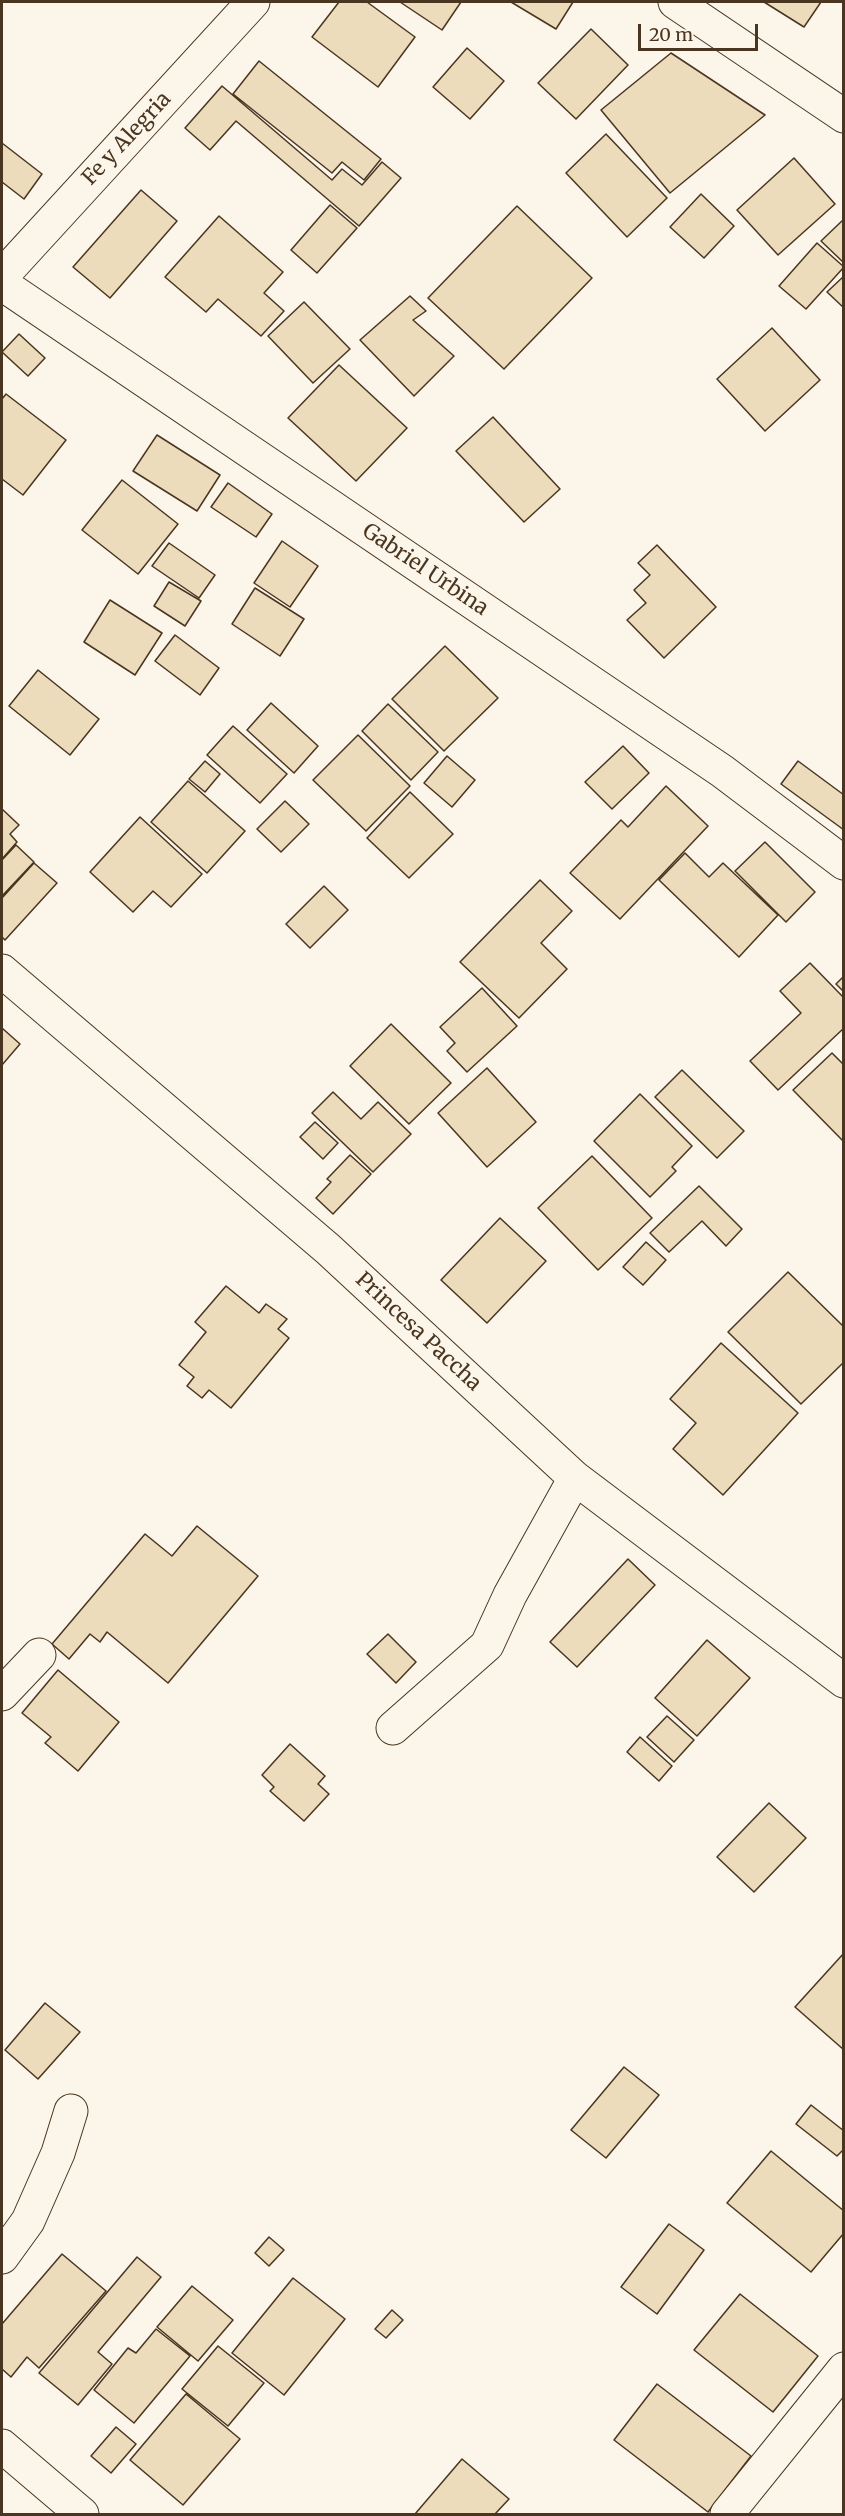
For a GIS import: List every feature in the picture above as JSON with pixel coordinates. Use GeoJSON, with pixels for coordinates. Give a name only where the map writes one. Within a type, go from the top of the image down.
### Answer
{"type":"FeatureCollection","features":[{"type":"Feature","properties":{"kind":"street","name":"Fe y Alegria"},"geometry":{"type":"LineString","coordinates":[[2,276],[253,2]]}},
{"type":"Feature","properties":{"kind":"street"},"geometry":{"type":"LineString","coordinates":[[675,2],[843,116]]}},
{"type":"Feature","properties":{"kind":"street","name":"Gabriel Urbina"},"geometry":{"type":"LineString","coordinates":[[2,284],[722,771],[843,863]]}},
{"type":"Feature","properties":{"kind":"street","name":"Princesa Paccha"},"geometry":{"type":"LineString","coordinates":[[2,971],[328,1249],[575,1478],[843,1681]]}},
{"type":"Feature","properties":{"kind":"street"},"geometry":{"type":"LineString","coordinates":[[393,1728],[488,1645],[510,1595],[575,1478]]}},
{"type":"Feature","properties":{"kind":"street"},"geometry":{"type":"LineString","coordinates":[[2,1694],[39,1655]]}},
{"type":"Feature","properties":{"kind":"street"},"geometry":{"type":"LineString","coordinates":[[2,2257],[28,2221],[58,2153],[71,2111]]}},
{"type":"Feature","properties":{"kind":"street"},"geometry":{"type":"LineString","coordinates":[[728,2514],[843,2368]]}},
{"type":"Feature","properties":{"kind":"street"},"geometry":{"type":"LineString","coordinates":[[2,2446],[82,2514]]}},
{"type":"Feature","properties":{"kind":"building"},"geometry":{"type":"Polygon","coordinates":[[[339,2],[367,2],[415,37],[378,87],[312,37],[339,2]]]}},
{"type":"Feature","properties":{"kind":"building"},"geometry":{"type":"Polygon","coordinates":[[[400,2],[461,2],[442,30],[400,2]]]}},
{"type":"Feature","properties":{"kind":"building"},"geometry":{"type":"Polygon","coordinates":[[[511,2],[573,2],[556,29],[511,2]]]}},
{"type":"Feature","properties":{"kind":"building"},"geometry":{"type":"Polygon","coordinates":[[[764,2],[821,2],[804,27],[764,2]]]}},
{"type":"Feature","properties":{"kind":"building"},"geometry":{"type":"Polygon","coordinates":[[[591,29],[628,65],[576,119],[538,83],[591,29]]]}},
{"type":"Feature","properties":{"kind":"building"},"geometry":{"type":"Polygon","coordinates":[[[467,48],[504,81],[470,119],[433,87],[467,48]]]}},
{"type":"Feature","properties":{"kind":"building"},"geometry":{"type":"Polygon","coordinates":[[[671,53],[765,115],[670,193],[601,110],[671,53]]]}},
{"type":"Feature","properties":{"kind":"building"},"geometry":{"type":"Polygon","coordinates":[[[259,61],[381,159],[364,180],[342,162],[332,173],[233,94],[259,61]]]}},
{"type":"Feature","properties":{"kind":"building"},"geometry":{"type":"Polygon","coordinates":[[[222,86],[332,180],[342,169],[362,185],[382,162],[401,178],[359,226],[236,121],[210,150],[185,128],[222,86]]]}},
{"type":"Feature","properties":{"kind":"building"},"geometry":{"type":"Polygon","coordinates":[[[606,134],[667,198],[627,237],[566,173],[606,134]]]}},
{"type":"Feature","properties":{"kind":"building"},"geometry":{"type":"Polygon","coordinates":[[[2,143],[42,174],[24,199],[2,182],[2,143]]]}},
{"type":"Feature","properties":{"kind":"building"},"geometry":{"type":"Polygon","coordinates":[[[794,158],[835,204],[778,255],[737,210],[794,158]]]}},
{"type":"Feature","properties":{"kind":"building"},"geometry":{"type":"Polygon","coordinates":[[[141,190],[177,221],[110,298],[73,267],[141,190]]]}},
{"type":"Feature","properties":{"kind":"building"},"geometry":{"type":"Polygon","coordinates":[[[701,194],[734,226],[704,258],[670,227],[701,194]]]}},
{"type":"Feature","properties":{"kind":"building"},"geometry":{"type":"Polygon","coordinates":[[[330,205],[357,228],[317,273],[291,250],[330,205]]]}},
{"type":"Feature","properties":{"kind":"building"},"geometry":{"type":"Polygon","coordinates":[[[517,206],[592,278],[504,369],[428,298],[517,206]]]}},
{"type":"Feature","properties":{"kind":"building"},"geometry":{"type":"Polygon","coordinates":[[[219,216],[283,272],[264,293],[284,311],[261,336],[218,299],[206,312],[165,277],[219,216]]]}},
{"type":"Feature","properties":{"kind":"building"},"geometry":{"type":"Polygon","coordinates":[[[844,219],[844,263],[821,241],[844,219]]]}},
{"type":"Feature","properties":{"kind":"building"},"geometry":{"type":"Polygon","coordinates":[[[817,243],[844,267],[806,309],[779,286],[817,243]]]}},
{"type":"Feature","properties":{"kind":"building"},"geometry":{"type":"Polygon","coordinates":[[[844,276],[844,308],[827,292],[844,276]]]}},
{"type":"Feature","properties":{"kind":"building"},"geometry":{"type":"Polygon","coordinates":[[[410,296],[426,311],[413,320],[454,356],[414,396],[360,340],[410,296]]]}},
{"type":"Feature","properties":{"kind":"building"},"geometry":{"type":"Polygon","coordinates":[[[304,302],[350,349],[313,383],[268,336],[304,302]]]}},
{"type":"Feature","properties":{"kind":"building"},"geometry":{"type":"Polygon","coordinates":[[[772,328],[820,380],[765,431],[717,379],[772,328]]]}},
{"type":"Feature","properties":{"kind":"building"},"geometry":{"type":"Polygon","coordinates":[[[19,334],[45,358],[28,376],[2,352],[19,334]]]}},
{"type":"Feature","properties":{"kind":"building"},"geometry":{"type":"Polygon","coordinates":[[[339,365],[407,428],[356,481],[288,418],[339,365]]]}},
{"type":"Feature","properties":{"kind":"building"},"geometry":{"type":"Polygon","coordinates":[[[6,394],[66,440],[23,495],[2,479],[2,399],[6,394]]]}},
{"type":"Feature","properties":{"kind":"building"},"geometry":{"type":"Polygon","coordinates":[[[493,417],[560,489],[524,522],[456,451],[493,417]]]}},
{"type":"Feature","properties":{"kind":"building"},"geometry":{"type":"Polygon","coordinates":[[[157,435],[220,475],[197,511],[133,471],[157,435]]]}},
{"type":"Feature","properties":{"kind":"building"},"geometry":{"type":"Polygon","coordinates":[[[122,480],[178,524],[138,574],[82,530],[122,480]]]}},
{"type":"Feature","properties":{"kind":"building"},"geometry":{"type":"Polygon","coordinates":[[[228,483],[272,514],[256,537],[211,507],[228,483]]]}},
{"type":"Feature","properties":{"kind":"building"},"geometry":{"type":"Polygon","coordinates":[[[282,541],[318,566],[290,607],[254,583],[282,541]]]}},
{"type":"Feature","properties":{"kind":"building"},"geometry":{"type":"Polygon","coordinates":[[[169,543],[215,575],[199,598],[152,566],[169,543]]]}},
{"type":"Feature","properties":{"kind":"building"},"geometry":{"type":"Polygon","coordinates":[[[657,545],[716,607],[664,658],[627,620],[646,603],[634,590],[650,575],[638,563],[657,545]]]}},
{"type":"Feature","properties":{"kind":"building"},"geometry":{"type":"Polygon","coordinates":[[[169,582],[201,601],[185,626],[154,606],[169,582]]]}},
{"type":"Feature","properties":{"kind":"building"},"geometry":{"type":"Polygon","coordinates":[[[255,588],[304,619],[280,656],[232,624],[255,588]]]}},
{"type":"Feature","properties":{"kind":"building"},"geometry":{"type":"Polygon","coordinates":[[[110,600],[162,633],[135,675],[84,642],[110,600]]]}},
{"type":"Feature","properties":{"kind":"building"},"geometry":{"type":"Polygon","coordinates":[[[175,635],[219,668],[200,695],[155,661],[175,635]]]}},
{"type":"Feature","properties":{"kind":"building"},"geometry":{"type":"Polygon","coordinates":[[[445,646],[498,698],[444,751],[392,699],[445,646]]]}},
{"type":"Feature","properties":{"kind":"building"},"geometry":{"type":"Polygon","coordinates":[[[38,670],[99,719],[70,755],[9,706],[38,670]]]}},
{"type":"Feature","properties":{"kind":"building"},"geometry":{"type":"Polygon","coordinates":[[[271,703],[318,746],[294,773],[247,730],[271,703]]]}},
{"type":"Feature","properties":{"kind":"building"},"geometry":{"type":"Polygon","coordinates":[[[388,704],[438,752],[411,780],[362,731],[388,704]]]}},
{"type":"Feature","properties":{"kind":"building"},"geometry":{"type":"Polygon","coordinates":[[[233,726],[287,774],[260,803],[207,755],[233,726]]]}},
{"type":"Feature","properties":{"kind":"building"},"geometry":{"type":"Polygon","coordinates":[[[358,735],[410,786],[366,831],[313,780],[358,735]]]}},
{"type":"Feature","properties":{"kind":"building"},"geometry":{"type":"Polygon","coordinates":[[[623,746],[649,773],[612,809],[585,782],[623,746]]]}},
{"type":"Feature","properties":{"kind":"building"},"geometry":{"type":"Polygon","coordinates":[[[447,756],[475,780],[452,807],[424,783],[447,756]]]}},
{"type":"Feature","properties":{"kind":"building"},"geometry":{"type":"Polygon","coordinates":[[[205,761],[220,774],[205,792],[189,779],[205,761]]]}},
{"type":"Feature","properties":{"kind":"building"},"geometry":{"type":"Polygon","coordinates":[[[798,761],[844,795],[844,830],[781,784],[798,761]]]}},
{"type":"Feature","properties":{"kind":"building"},"geometry":{"type":"Polygon","coordinates":[[[188,781],[245,831],[207,873],[151,822],[188,781]]]}},
{"type":"Feature","properties":{"kind":"building"},"geometry":{"type":"Polygon","coordinates":[[[666,786],[708,826],[620,919],[570,873],[621,820],[628,827],[666,786]]]}},
{"type":"Feature","properties":{"kind":"building"},"geometry":{"type":"Polygon","coordinates":[[[410,792],[453,834],[409,878],[367,838],[410,792]]]}},
{"type":"Feature","properties":{"kind":"building"},"geometry":{"type":"Polygon","coordinates":[[[285,801],[309,824],[281,852],[257,829],[285,801]]]}},
{"type":"Feature","properties":{"kind":"building"},"geometry":{"type":"Polygon","coordinates":[[[2,809],[19,825],[10,834],[17,842],[2,859],[2,809]]]}},
{"type":"Feature","properties":{"kind":"building"},"geometry":{"type":"Polygon","coordinates":[[[140,817],[202,874],[171,907],[153,891],[133,912],[90,872],[140,817]]]}},
{"type":"Feature","properties":{"kind":"building"},"geometry":{"type":"Polygon","coordinates":[[[765,842],[815,892],[786,922],[735,871],[765,842]]]}},
{"type":"Feature","properties":{"kind":"building"},"geometry":{"type":"Polygon","coordinates":[[[16,845],[34,862],[2,896],[2,860],[16,845]]]}},
{"type":"Feature","properties":{"kind":"building"},"geometry":{"type":"Polygon","coordinates":[[[685,853],[709,877],[723,863],[778,915],[739,957],[659,880],[685,853]]]}},
{"type":"Feature","properties":{"kind":"building"},"geometry":{"type":"Polygon","coordinates":[[[34,863],[57,883],[5,940],[2,937],[2,898],[34,863]]]}},
{"type":"Feature","properties":{"kind":"building"},"geometry":{"type":"Polygon","coordinates":[[[540,880],[572,911],[541,943],[567,969],[519,1018],[460,962],[540,880]]]}},
{"type":"Feature","properties":{"kind":"building"},"geometry":{"type":"Polygon","coordinates":[[[324,886],[348,910],[310,948],[286,924],[324,886]]]}},
{"type":"Feature","properties":{"kind":"building"},"geometry":{"type":"Polygon","coordinates":[[[810,963],[844,998],[844,1028],[778,1090],[750,1061],[801,1013],[780,991],[810,963]]]}},
{"type":"Feature","properties":{"kind":"building"},"geometry":{"type":"Polygon","coordinates":[[[844,976],[844,992],[836,984],[844,976]]]}},
{"type":"Feature","properties":{"kind":"building"},"geometry":{"type":"Polygon","coordinates":[[[482,988],[517,1026],[467,1072],[447,1051],[455,1043],[440,1027],[482,988]]]}},
{"type":"Feature","properties":{"kind":"building"},"geometry":{"type":"Polygon","coordinates":[[[391,1024],[451,1083],[409,1124],[350,1066],[391,1024]]]}},
{"type":"Feature","properties":{"kind":"building"},"geometry":{"type":"Polygon","coordinates":[[[2,1028],[20,1044],[2,1065],[2,1028]]]}},
{"type":"Feature","properties":{"kind":"building"},"geometry":{"type":"Polygon","coordinates":[[[832,1053],[844,1065],[844,1142],[793,1090],[832,1053]]]}},
{"type":"Feature","properties":{"kind":"building"},"geometry":{"type":"Polygon","coordinates":[[[487,1068],[536,1122],[487,1167],[438,1113],[487,1068]]]}},
{"type":"Feature","properties":{"kind":"building"},"geometry":{"type":"Polygon","coordinates":[[[682,1070],[744,1131],[717,1158],[655,1097],[682,1070]]]}},
{"type":"Feature","properties":{"kind":"building"},"geometry":{"type":"Polygon","coordinates":[[[333,1092],[361,1119],[378,1102],[411,1134],[373,1172],[312,1113],[333,1092]]]}},
{"type":"Feature","properties":{"kind":"building"},"geometry":{"type":"Polygon","coordinates":[[[640,1094],[692,1146],[672,1167],[676,1171],[650,1197],[594,1141],[640,1094]]]}},
{"type":"Feature","properties":{"kind":"building"},"geometry":{"type":"Polygon","coordinates":[[[315,1122],[338,1143],[323,1159],[300,1137],[315,1122]]]}},
{"type":"Feature","properties":{"kind":"building"},"geometry":{"type":"Polygon","coordinates":[[[350,1155],[371,1174],[333,1214],[316,1198],[331,1182],[327,1179],[350,1155]]]}},
{"type":"Feature","properties":{"kind":"building"},"geometry":{"type":"Polygon","coordinates":[[[592,1156],[652,1218],[598,1270],[538,1208],[592,1156]]]}},
{"type":"Feature","properties":{"kind":"building"},"geometry":{"type":"Polygon","coordinates":[[[699,1186],[742,1229],[726,1246],[702,1221],[669,1252],[650,1233],[699,1186]]]}},
{"type":"Feature","properties":{"kind":"building"},"geometry":{"type":"Polygon","coordinates":[[[500,1218],[546,1261],[487,1323],[441,1280],[500,1218]]]}},
{"type":"Feature","properties":{"kind":"building"},"geometry":{"type":"Polygon","coordinates":[[[646,1242],[666,1260],[643,1285],[623,1267],[646,1242]]]}},
{"type":"Feature","properties":{"kind":"building"},"geometry":{"type":"Polygon","coordinates":[[[788,1272],[844,1327],[844,1362],[801,1404],[728,1332],[788,1272]]]}},
{"type":"Feature","properties":{"kind":"building"},"geometry":{"type":"Polygon","coordinates":[[[226,1286],[259,1313],[266,1304],[287,1319],[278,1329],[289,1338],[231,1408],[209,1390],[202,1398],[187,1386],[194,1377],[179,1365],[206,1332],[195,1322],[226,1286]]]}},
{"type":"Feature","properties":{"kind":"building"},"geometry":{"type":"Polygon","coordinates":[[[721,1343],[798,1413],[723,1495],[673,1449],[696,1423],[670,1399],[721,1343]]]}},
{"type":"Feature","properties":{"kind":"building"},"geometry":{"type":"Polygon","coordinates":[[[197,1526],[258,1576],[168,1683],[107,1632],[100,1642],[90,1634],[69,1659],[52,1644],[145,1534],[172,1556],[197,1526]]]}},
{"type":"Feature","properties":{"kind":"building"},"geometry":{"type":"Polygon","coordinates":[[[628,1559],[655,1585],[577,1667],[550,1642],[628,1559]]]}},
{"type":"Feature","properties":{"kind":"building"},"geometry":{"type":"Polygon","coordinates":[[[388,1634],[416,1662],[396,1683],[367,1654],[388,1634]]]}},
{"type":"Feature","properties":{"kind":"building"},"geometry":{"type":"Polygon","coordinates":[[[707,1640],[750,1678],[697,1736],[655,1698],[707,1640]]]}},
{"type":"Feature","properties":{"kind":"building"},"geometry":{"type":"Polygon","coordinates":[[[58,1670],[119,1722],[78,1771],[45,1743],[51,1737],[22,1713],[58,1670]]]}},
{"type":"Feature","properties":{"kind":"building"},"geometry":{"type":"Polygon","coordinates":[[[667,1716],[694,1740],[674,1762],[647,1737],[667,1716]]]}},
{"type":"Feature","properties":{"kind":"building"},"geometry":{"type":"Polygon","coordinates":[[[640,1737],[672,1766],[659,1781],[627,1752],[640,1737]]]}},
{"type":"Feature","properties":{"kind":"building"},"geometry":{"type":"Polygon","coordinates":[[[290,1744],[325,1776],[318,1784],[329,1794],[304,1821],[270,1791],[274,1787],[262,1775],[290,1744]]]}},
{"type":"Feature","properties":{"kind":"building"},"geometry":{"type":"Polygon","coordinates":[[[769,1803],[806,1838],[754,1892],[717,1857],[769,1803]]]}},
{"type":"Feature","properties":{"kind":"building"},"geometry":{"type":"Polygon","coordinates":[[[844,1953],[844,2050],[795,2007],[844,1953]]]}},
{"type":"Feature","properties":{"kind":"building"},"geometry":{"type":"Polygon","coordinates":[[[45,2003],[80,2032],[38,2079],[5,2050],[45,2003]]]}},
{"type":"Feature","properties":{"kind":"building"},"geometry":{"type":"Polygon","coordinates":[[[624,2067],[659,2095],[606,2158],[571,2130],[624,2067]]]}},
{"type":"Feature","properties":{"kind":"building"},"geometry":{"type":"Polygon","coordinates":[[[811,2105],[844,2131],[844,2149],[837,2156],[796,2124],[811,2105]]]}},
{"type":"Feature","properties":{"kind":"building"},"geometry":{"type":"Polygon","coordinates":[[[771,2151],[844,2211],[844,2233],[811,2272],[727,2203],[771,2151]]]}},
{"type":"Feature","properties":{"kind":"building"},"geometry":{"type":"Polygon","coordinates":[[[669,2224],[704,2250],[657,2314],[621,2287],[669,2224]]]}},
{"type":"Feature","properties":{"kind":"building"},"geometry":{"type":"Polygon","coordinates":[[[269,2237],[284,2250],[269,2266],[255,2253],[269,2237]]]}},
{"type":"Feature","properties":{"kind":"building"},"geometry":{"type":"Polygon","coordinates":[[[62,2254],[106,2291],[39,2368],[27,2357],[11,2377],[2,2369],[2,2324],[62,2254]]]}},
{"type":"Feature","properties":{"kind":"building"},"geometry":{"type":"Polygon","coordinates":[[[137,2257],[161,2277],[98,2352],[112,2364],[78,2405],[39,2373],[137,2257]]]}},
{"type":"Feature","properties":{"kind":"building"},"geometry":{"type":"Polygon","coordinates":[[[293,2278],[345,2319],[284,2395],[232,2353],[293,2278]]]}},
{"type":"Feature","properties":{"kind":"building"},"geometry":{"type":"Polygon","coordinates":[[[192,2286],[233,2320],[198,2361],[157,2327],[192,2286]]]}},
{"type":"Feature","properties":{"kind":"building"},"geometry":{"type":"Polygon","coordinates":[[[740,2294],[818,2356],[773,2412],[694,2350],[740,2294]]]}},
{"type":"Feature","properties":{"kind":"building"},"geometry":{"type":"Polygon","coordinates":[[[392,2310],[403,2320],[386,2338],[375,2329],[392,2310]]]}},
{"type":"Feature","properties":{"kind":"building"},"geometry":{"type":"Polygon","coordinates":[[[156,2329],[190,2356],[134,2423],[94,2390],[128,2348],[136,2353],[156,2329]]]}},
{"type":"Feature","properties":{"kind":"building"},"geometry":{"type":"Polygon","coordinates":[[[218,2346],[264,2383],[228,2426],[182,2389],[218,2346]]]}},
{"type":"Feature","properties":{"kind":"building"},"geometry":{"type":"Polygon","coordinates":[[[657,2384],[751,2456],[708,2512],[614,2440],[657,2384]]]}},
{"type":"Feature","properties":{"kind":"building"},"geometry":{"type":"Polygon","coordinates":[[[186,2394],[240,2439],[183,2505],[130,2460],[186,2394]]]}},
{"type":"Feature","properties":{"kind":"building"},"geometry":{"type":"Polygon","coordinates":[[[116,2427],[136,2444],[111,2473],[91,2456],[116,2427]]]}},
{"type":"Feature","properties":{"kind":"building"},"geometry":{"type":"Polygon","coordinates":[[[462,2459],[509,2499],[495,2514],[415,2514],[462,2459]]]}}]}
